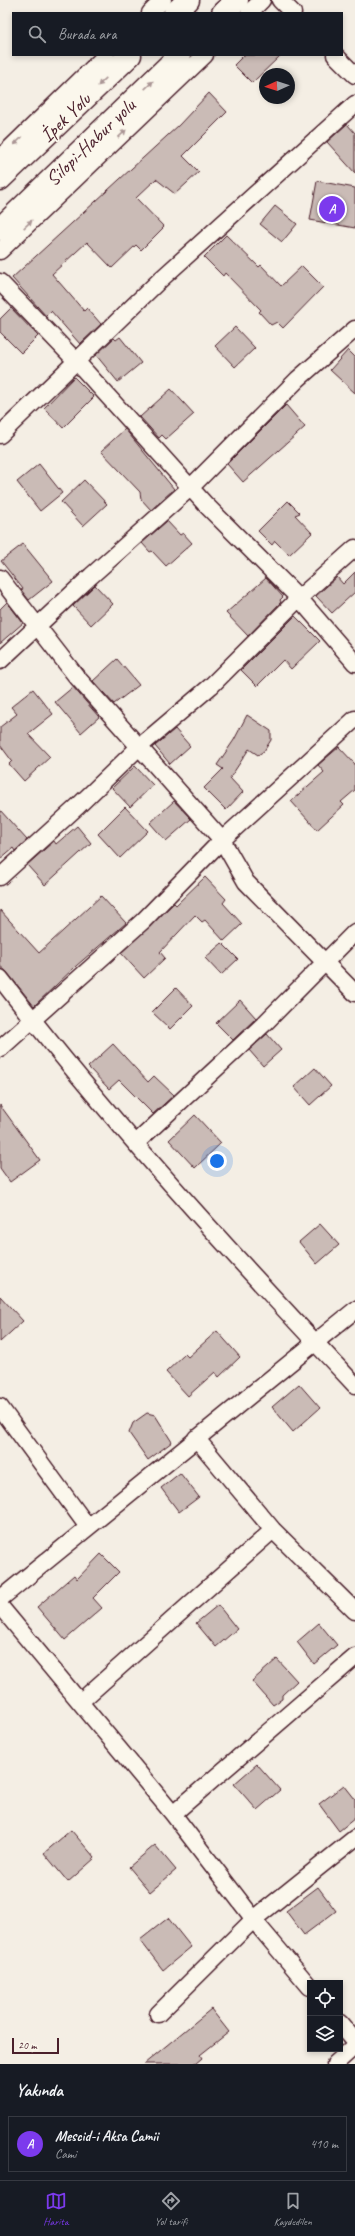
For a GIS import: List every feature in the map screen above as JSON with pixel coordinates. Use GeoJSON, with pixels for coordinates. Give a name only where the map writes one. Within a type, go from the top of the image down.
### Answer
{"type":"FeatureCollection","features":[{"type":"Feature","properties":{"kind":"highway"},"geometry":{"type":"LineString","coordinates":[[175,12],[188,0]]}},
{"type":"Feature","properties":{"kind":"highway"},"geometry":{"type":"LineString","coordinates":[[225,12],[237,0]]}},
{"type":"Feature","properties":{"kind":"highway","name":"İpek Yolu"},"geometry":{"type":"LineString","coordinates":[[0,179],[129,56]]}},
{"type":"Feature","properties":{"kind":"highway","name":"Silopi-Habur yolu"},"geometry":{"type":"LineString","coordinates":[[0,229],[179,56]]}},
{"type":"Feature","properties":{"kind":"street"},"geometry":{"type":"LineString","coordinates":[[151,12],[163,0]]}},
{"type":"Feature","properties":{"kind":"street"},"geometry":{"type":"LineString","coordinates":[[250,12],[262,0]]}},
{"type":"Feature","properties":{"kind":"street"},"geometry":{"type":"LineString","coordinates":[[280,0],[292,12]]}},
{"type":"Feature","properties":{"kind":"street"},"geometry":{"type":"LineString","coordinates":[[0,158],[105,56]]}},
{"type":"Feature","properties":{"kind":"street"},"geometry":{"type":"LineString","coordinates":[[0,251],[204,56]]}},
{"type":"Feature","properties":{"kind":"street"},"geometry":{"type":"LineString","coordinates":[[336,56],[355,75]]}},
{"type":"Feature","properties":{"kind":"street"},"geometry":{"type":"LineString","coordinates":[[0,435],[160,280],[355,104]]}},
{"type":"Feature","properties":{"kind":"street"},"geometry":{"type":"LineString","coordinates":[[0,282],[77,362],[190,488],[299,598],[355,663]]}},
{"type":"Feature","properties":{"kind":"street"},"geometry":{"type":"LineString","coordinates":[[0,661],[91,576],[190,488],[298,379],[355,329]]}},
{"type":"Feature","properties":{"kind":"street"},"geometry":{"type":"LineString","coordinates":[[0,877],[78,806],[139,747],[211,686],[299,598],[355,548]]}},
{"type":"Feature","properties":{"kind":"street"},"geometry":{"type":"LineString","coordinates":[[0,578],[76,676],[222,840],[246,882],[355,993]]}},
{"type":"Feature","properties":{"kind":"street"},"geometry":{"type":"LineString","coordinates":[[0,1049],[143,921],[222,840],[355,719]]}},
{"type":"Feature","properties":{"kind":"street"},"geometry":{"type":"LineString","coordinates":[[136,1143],[265,1023],[355,932]]}},
{"type":"Feature","properties":{"kind":"street"},"geometry":{"type":"LineString","coordinates":[[0,978],[33,1021],[228,1250],[355,1385]]}},
{"type":"Feature","properties":{"kind":"street"},"geometry":{"type":"LineString","coordinates":[[0,1599],[355,1310]]}},
{"type":"Feature","properties":{"kind":"street"},"geometry":{"type":"LineString","coordinates":[[0,1407],[88,1527]]}},
{"type":"Feature","properties":{"kind":"street"},"geometry":{"type":"LineString","coordinates":[[196,1438],[273,1530],[355,1612]]}},
{"type":"Feature","properties":{"kind":"street"},"geometry":{"type":"LineString","coordinates":[[80,1702],[273,1530]]}},
{"type":"Feature","properties":{"kind":"street"},"geometry":{"type":"LineString","coordinates":[[0,1606],[173,1814],[254,1920],[307,1983]]}},
{"type":"Feature","properties":{"kind":"street"},"geometry":{"type":"LineString","coordinates":[[173,1814],[355,1656]]}},
{"type":"Feature","properties":{"kind":"street"},"geometry":{"type":"LineString","coordinates":[[158,2014],[254,1920],[355,1838]]}},
{"type":"Feature","properties":{"kind":"street"},"geometry":{"type":"LineString","coordinates":[[343,2027],[355,2041]]}},
{"type":"Feature","properties":{"kind":"street"},"geometry":{"type":"LineString","coordinates":[[335,2064],[355,2046]]}},
{"type":"Feature","properties":{"kind":"building"},"geometry":{"type":"Polygon","coordinates":[[[243,56],[280,56],[268,68],[259,68],[259,76],[252,83],[234,65],[243,56]]]}},
{"type":"Feature","properties":{"kind":"building"},"geometry":{"type":"Polygon","coordinates":[[[209,93],[227,112],[183,156],[199,172],[175,194],[156,179],[136,198],[164,227],[141,250],[136,245],[112,268],[87,242],[52,274],[84,311],[87,308],[101,324],[80,344],[51,311],[46,316],[12,278],[179,125],[209,93]]]}},
{"type":"Feature","properties":{"kind":"building"},"geometry":{"type":"Polygon","coordinates":[[[347,124],[355,133],[355,173],[327,142],[347,124]]]}},
{"type":"Feature","properties":{"kind":"building"},"geometry":{"type":"Polygon","coordinates":[[[317,181],[355,188],[355,228],[310,220],[317,181]]]}},
{"type":"Feature","properties":{"kind":"building"},"geometry":{"type":"Polygon","coordinates":[[[275,206],[297,224],[282,242],[260,224],[275,206]]]}},
{"type":"Feature","properties":{"kind":"building"},"geometry":{"type":"Polygon","coordinates":[[[226,235],[259,267],[261,265],[281,286],[302,266],[323,287],[283,328],[277,322],[271,325],[259,312],[261,310],[225,273],[223,276],[204,257],[226,235]]]}},
{"type":"Feature","properties":{"kind":"building"},"geometry":{"type":"Polygon","coordinates":[[[11,308],[38,336],[21,353],[0,332],[0,319],[11,308]]]}},
{"type":"Feature","properties":{"kind":"building"},"geometry":{"type":"Polygon","coordinates":[[[235,327],[255,348],[235,367],[215,346],[235,327]]]}},
{"type":"Feature","properties":{"kind":"building"},"geometry":{"type":"Polygon","coordinates":[[[120,337],[141,363],[118,382],[96,355],[114,338],[116,340],[120,337]]]}},
{"type":"Feature","properties":{"kind":"building"},"geometry":{"type":"Polygon","coordinates":[[[348,350],[355,357],[355,393],[330,370],[348,350]]]}},
{"type":"Feature","properties":{"kind":"building"},"geometry":{"type":"Polygon","coordinates":[[[74,377],[94,397],[63,428],[44,408],[74,377]]]}},
{"type":"Feature","properties":{"kind":"building"},"geometry":{"type":"Polygon","coordinates":[[[171,389],[194,414],[166,439],[162,435],[159,438],[140,417],[171,389]]]}},
{"type":"Feature","properties":{"kind":"building"},"geometry":{"type":"Polygon","coordinates":[[[286,405],[305,427],[243,482],[227,464],[286,405]]]}},
{"type":"Feature","properties":{"kind":"building"},"geometry":{"type":"Polygon","coordinates":[[[125,429],[174,489],[151,510],[141,499],[140,492],[101,451],[125,429]]]}},
{"type":"Feature","properties":{"kind":"building"},"geometry":{"type":"Polygon","coordinates":[[[39,464],[62,493],[40,511],[17,482],[39,464]]]}},
{"type":"Feature","properties":{"kind":"building"},"geometry":{"type":"Polygon","coordinates":[[[84,480],[107,504],[83,526],[61,502],[84,480]]]}},
{"type":"Feature","properties":{"kind":"building"},"geometry":{"type":"Polygon","coordinates":[[[288,501],[300,513],[295,515],[312,533],[289,555],[275,541],[272,545],[258,531],[288,501]]]}},
{"type":"Feature","properties":{"kind":"building"},"geometry":{"type":"Polygon","coordinates":[[[167,521],[180,535],[183,533],[192,543],[166,566],[142,543],[167,521]]]}},
{"type":"Feature","properties":{"kind":"building"},"geometry":{"type":"Polygon","coordinates":[[[23,544],[53,581],[29,600],[21,590],[23,589],[1,561],[23,544]]]}},
{"type":"Feature","properties":{"kind":"building"},"geometry":{"type":"Polygon","coordinates":[[[355,572],[355,592],[332,613],[316,596],[337,577],[343,584],[355,572]]]}},
{"type":"Feature","properties":{"kind":"building"},"geometry":{"type":"Polygon","coordinates":[[[266,578],[283,597],[280,600],[281,602],[248,636],[226,613],[266,578]]]}},
{"type":"Feature","properties":{"kind":"building"},"geometry":{"type":"Polygon","coordinates":[[[95,585],[113,604],[91,625],[73,606],[95,585]]]}},
{"type":"Feature","properties":{"kind":"building"},"geometry":{"type":"Polygon","coordinates":[[[7,602],[23,623],[0,643],[0,609],[7,602]]]}},
{"type":"Feature","properties":{"kind":"building"},"geometry":{"type":"Polygon","coordinates":[[[295,616],[320,641],[291,669],[283,660],[257,686],[241,670],[295,616]]]}},
{"type":"Feature","properties":{"kind":"building"},"geometry":{"type":"Polygon","coordinates":[[[117,659],[139,685],[114,704],[93,681],[117,659]]]}},
{"type":"Feature","properties":{"kind":"building"},"geometry":{"type":"Polygon","coordinates":[[[73,687],[99,717],[81,733],[55,702],[73,687]]]}},
{"type":"Feature","properties":{"kind":"building"},"geometry":{"type":"Polygon","coordinates":[[[33,689],[53,714],[28,734],[50,757],[24,781],[9,764],[12,761],[0,745],[0,727],[17,714],[11,707],[33,689]]]}},
{"type":"Feature","properties":{"kind":"building"},"geometry":{"type":"Polygon","coordinates":[[[247,715],[271,731],[271,740],[264,751],[258,755],[249,749],[230,778],[243,792],[226,810],[204,788],[223,769],[217,765],[234,740],[247,715]]]}},
{"type":"Feature","properties":{"kind":"building"},"geometry":{"type":"Polygon","coordinates":[[[175,729],[190,746],[170,764],[155,746],[175,729]]]}},
{"type":"Feature","properties":{"kind":"building"},"geometry":{"type":"Polygon","coordinates":[[[339,747],[355,764],[355,790],[341,802],[344,805],[317,830],[291,801],[324,772],[318,765],[339,747]]]}},
{"type":"Feature","properties":{"kind":"building"},"geometry":{"type":"Polygon","coordinates":[[[135,766],[153,785],[130,807],[112,788],[135,766]]]}},
{"type":"Feature","properties":{"kind":"building"},"geometry":{"type":"Polygon","coordinates":[[[174,801],[191,819],[166,841],[150,823],[174,801]]]}},
{"type":"Feature","properties":{"kind":"building"},"geometry":{"type":"Polygon","coordinates":[[[125,807],[148,831],[120,858],[98,834],[125,807]]]}},
{"type":"Feature","properties":{"kind":"building"},"geometry":{"type":"Polygon","coordinates":[[[0,810],[27,840],[15,851],[13,848],[0,859],[0,810]]]}},
{"type":"Feature","properties":{"kind":"building"},"geometry":{"type":"Polygon","coordinates":[[[77,826],[91,843],[45,885],[27,865],[54,841],[56,844],[77,826]]]}},
{"type":"Feature","properties":{"kind":"building"},"geometry":{"type":"Polygon","coordinates":[[[205,877],[226,899],[223,903],[242,924],[224,941],[205,920],[202,922],[195,915],[160,952],[165,958],[144,978],[121,953],[174,903],[176,905],[205,877]]]}},
{"type":"Feature","properties":{"kind":"building"},"geometry":{"type":"Polygon","coordinates":[[[101,896],[126,923],[76,966],[34,1006],[7,972],[0,966],[0,910],[39,953],[101,896]]]}},
{"type":"Feature","properties":{"kind":"building"},"geometry":{"type":"Polygon","coordinates":[[[222,943],[238,959],[221,975],[205,958],[222,943]]]}},
{"type":"Feature","properties":{"kind":"building"},"geometry":{"type":"Polygon","coordinates":[[[176,988],[193,1006],[170,1029],[152,1012],[176,988]]]}},
{"type":"Feature","properties":{"kind":"building"},"geometry":{"type":"Polygon","coordinates":[[[240,1000],[256,1018],[233,1040],[216,1023],[240,1000]]]}},
{"type":"Feature","properties":{"kind":"building"},"geometry":{"type":"Polygon","coordinates":[[[267,1034],[281,1050],[263,1066],[249,1050],[267,1034]]]}},
{"type":"Feature","properties":{"kind":"building"},"geometry":{"type":"Polygon","coordinates":[[[113,1044],[148,1082],[154,1076],[174,1095],[153,1114],[119,1080],[109,1089],[88,1067],[113,1044]]]}},
{"type":"Feature","properties":{"kind":"building"},"geometry":{"type":"Polygon","coordinates":[[[315,1068],[331,1086],[310,1105],[294,1087],[315,1068]]]}},
{"type":"Feature","properties":{"kind":"building"},"geometry":{"type":"Polygon","coordinates":[[[0,1105],[40,1160],[10,1182],[0,1168],[0,1105]]]}},
{"type":"Feature","properties":{"kind":"building"},"geometry":{"type":"Polygon","coordinates":[[[195,1115],[221,1143],[195,1168],[169,1140],[195,1115]]]}},
{"type":"Feature","properties":{"kind":"building"},"geometry":{"type":"Polygon","coordinates":[[[320,1224],[339,1245],[317,1264],[299,1242],[320,1224]]]}},
{"type":"Feature","properties":{"kind":"building"},"geometry":{"type":"Polygon","coordinates":[[[0,1296],[23,1321],[0,1342],[0,1296]]]}},
{"type":"Feature","properties":{"kind":"building"},"geometry":{"type":"Polygon","coordinates":[[[217,1331],[240,1357],[219,1377],[215,1372],[188,1396],[166,1372],[185,1354],[188,1357],[217,1331]]]}},
{"type":"Feature","properties":{"kind":"building"},"geometry":{"type":"Polygon","coordinates":[[[299,1384],[320,1408],[293,1432],[272,1407],[299,1384]]]}},
{"type":"Feature","properties":{"kind":"building"},"geometry":{"type":"Polygon","coordinates":[[[147,1413],[155,1415],[172,1442],[148,1460],[129,1433],[133,1423],[147,1413]]]}},
{"type":"Feature","properties":{"kind":"building"},"geometry":{"type":"Polygon","coordinates":[[[180,1473],[199,1497],[179,1512],[161,1488],[180,1473]]]}},
{"type":"Feature","properties":{"kind":"building"},"geometry":{"type":"Polygon","coordinates":[[[101,1554],[119,1572],[93,1598],[102,1608],[65,1640],[37,1607],[74,1575],[77,1579],[101,1554]]]}},
{"type":"Feature","properties":{"kind":"building"},"geometry":{"type":"Polygon","coordinates":[[[218,1605],[237,1629],[216,1647],[196,1623],[218,1605]]]}},
{"type":"Feature","properties":{"kind":"building"},"geometry":{"type":"Polygon","coordinates":[[[319,1623],[337,1645],[314,1664],[297,1642],[319,1623]]]}},
{"type":"Feature","properties":{"kind":"building"},"geometry":{"type":"Polygon","coordinates":[[[277,1659],[297,1681],[282,1695],[282,1699],[273,1705],[252,1681],[277,1659]]]}},
{"type":"Feature","properties":{"kind":"building"},"geometry":{"type":"Polygon","coordinates":[[[257,1764],[280,1790],[257,1810],[234,1784],[257,1764]]]}},
{"type":"Feature","properties":{"kind":"building"},"geometry":{"type":"Polygon","coordinates":[[[344,1785],[355,1799],[355,1818],[339,1831],[319,1804],[344,1785]]]}},
{"type":"Feature","properties":{"kind":"building"},"geometry":{"type":"Polygon","coordinates":[[[71,1830],[95,1858],[68,1882],[44,1853],[71,1830]]]}},
{"type":"Feature","properties":{"kind":"building"},"geometry":{"type":"Polygon","coordinates":[[[155,1845],[176,1870],[150,1892],[129,1867],[155,1845]]]}},
{"type":"Feature","properties":{"kind":"building"},"geometry":{"type":"Polygon","coordinates":[[[318,1887],[336,1911],[304,1935],[286,1911],[318,1887]]]}},
{"type":"Feature","properties":{"kind":"building"},"geometry":{"type":"Polygon","coordinates":[[[168,1918],[191,1947],[163,1970],[140,1940],[168,1918]]]}},
{"type":"Feature","properties":{"kind":"building"},"geometry":{"type":"Polygon","coordinates":[[[211,2009],[229,2032],[200,2055],[202,2058],[195,2064],[144,2064],[211,2009]]]}},
{"type":"Feature","properties":{"kind":"place","name":"Mescid-i Aksa Camii"},"geometry":{"type":"Point","coordinates":[332,209]}}]}
